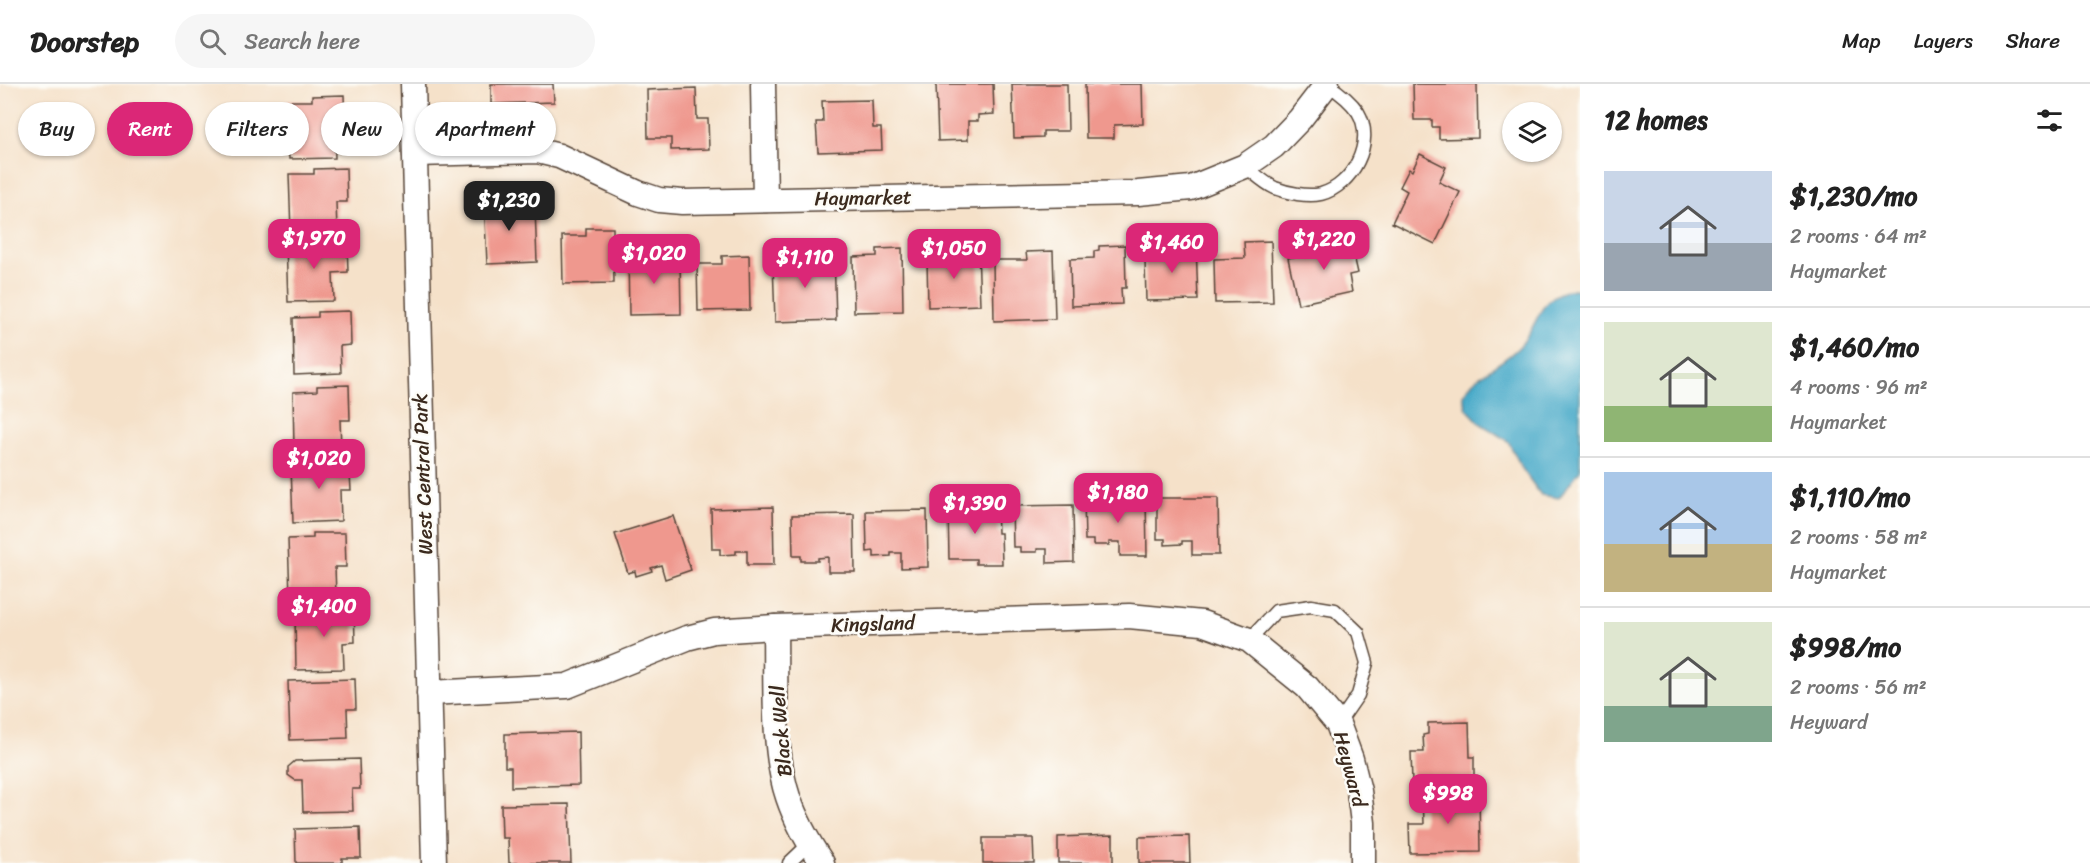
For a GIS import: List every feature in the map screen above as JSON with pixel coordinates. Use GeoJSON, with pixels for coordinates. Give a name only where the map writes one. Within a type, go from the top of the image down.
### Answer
{"type":"FeatureCollection","features":[{"type":"Feature","properties":{"kind":"street","name":"West Central Park"},"geometry":{"type":"LineString","coordinates":[[413,84],[415,154]]}},
{"type":"Feature","properties":{"kind":"street"},"geometry":{"type":"LineString","coordinates":[[763,84],[765,200]]}},
{"type":"Feature","properties":{"kind":"street","name":"Haymarket"},"geometry":{"type":"LineString","coordinates":[[556,155],[638,194],[659,200],[682,202],[1138,193],[1191,188],[1245,166],[1274,146],[1300,119],[1327,84]]}},
{"type":"Feature","properties":{"kind":"street","name":"West Central Park"},"geometry":{"type":"LineString","coordinates":[[415,156],[434,863]]}},
{"type":"Feature","properties":{"kind":"street","name":"Kingsland"},"geometry":{"type":"LineString","coordinates":[[429,693],[567,686],[687,638],[714,630],[1129,616],[1202,622],[1249,640],[1307,687]]}},
{"type":"Feature","properties":{"kind":"street","name":"Black Well"},"geometry":{"type":"LineString","coordinates":[[775,627],[778,746],[782,775],[788,796],[816,853]]}},
{"type":"Feature","properties":{"kind":"street","name":"Heyward"},"geometry":{"type":"LineString","coordinates":[[1307,687],[1338,724],[1351,759],[1359,791],[1363,823],[1363,863]]}},
{"type":"Feature","properties":{"kind":"lane"},"geometry":{"type":"LineString","coordinates":[[1245,166],[1273,187],[1299,194],[1320,194],[1341,185],[1362,156],[1363,135],[1359,114],[1345,97],[1327,84]]}},
{"type":"Feature","properties":{"kind":"lane"},"geometry":{"type":"LineString","coordinates":[[1249,640],[1276,611],[1311,606],[1335,610],[1358,632],[1367,663],[1358,695],[1338,724]]}},
{"type":"Feature","properties":{"kind":"lane"},"geometry":{"type":"LineString","coordinates":[[789,863],[816,853]]}},
{"type":"Feature","properties":{"kind":"water"},"geometry":{"type":"Polygon","coordinates":[[[1573,289],[1580,290],[1580,470],[1559,498],[1541,495],[1523,470],[1508,441],[1481,424],[1467,409],[1463,395],[1468,387],[1482,375],[1519,347],[1532,329],[1545,304],[1561,293],[1573,289]]]}},
{"type":"Feature","properties":{"kind":"building"},"geometry":{"type":"Polygon","coordinates":[[[491,84],[553,84],[554,102],[491,102],[491,84]]]}},
{"type":"Feature","properties":{"kind":"building"},"geometry":{"type":"Polygon","coordinates":[[[936,84],[993,84],[994,114],[978,115],[978,121],[968,121],[968,140],[938,141],[936,84]]]}},
{"type":"Feature","properties":{"kind":"building"},"geometry":{"type":"Polygon","coordinates":[[[1012,84],[1067,84],[1068,131],[1043,131],[1043,137],[1014,138],[1012,84]]]}},
{"type":"Feature","properties":{"kind":"building"},"geometry":{"type":"Polygon","coordinates":[[[1085,84],[1142,84],[1143,124],[1114,125],[1114,138],[1086,138],[1085,84]]]}},
{"type":"Feature","properties":{"kind":"building"},"geometry":{"type":"Polygon","coordinates":[[[1413,84],[1477,84],[1478,138],[1439,139],[1439,127],[1432,127],[1432,120],[1414,120],[1413,84]]]}},
{"type":"Feature","properties":{"kind":"building"},"geometry":{"type":"Polygon","coordinates":[[[696,88],[697,119],[708,119],[709,149],[671,150],[671,138],[648,138],[647,90],[696,88]]]}},
{"type":"Feature","properties":{"kind":"building"},"geometry":{"type":"Polygon","coordinates":[[[344,95],[344,102],[321,102],[321,156],[335,156],[335,158],[289,159],[289,156],[309,156],[309,102],[287,101],[312,101],[312,96],[344,95]]]}},
{"type":"Feature","properties":{"kind":"building"},"geometry":{"type":"Polygon","coordinates":[[[872,100],[873,128],[881,128],[882,150],[818,152],[816,122],[823,122],[822,101],[872,100]]]}},
{"type":"Feature","properties":{"kind":"building"},"geometry":{"type":"Polygon","coordinates":[[[1420,154],[1446,167],[1439,182],[1460,192],[1435,244],[1392,223],[1407,191],[1400,187],[1409,169],[1412,171],[1420,154]]]}},
{"type":"Feature","properties":{"kind":"building"},"geometry":{"type":"Polygon","coordinates":[[[346,168],[347,202],[336,202],[337,230],[291,232],[289,174],[314,174],[314,169],[346,168]]]}},
{"type":"Feature","properties":{"kind":"building"},"geometry":{"type":"Polygon","coordinates":[[[515,196],[515,209],[535,208],[537,262],[487,264],[484,197],[515,196]]]}},
{"type":"Feature","properties":{"kind":"building"},"geometry":{"type":"Polygon","coordinates":[[[586,228],[613,228],[614,283],[563,284],[562,236],[586,236],[586,228]]]}},
{"type":"Feature","properties":{"kind":"building"},"geometry":{"type":"Polygon","coordinates":[[[1350,238],[1358,273],[1349,275],[1352,292],[1298,304],[1288,258],[1318,252],[1317,244],[1350,238]]]}},
{"type":"Feature","properties":{"kind":"building"},"geometry":{"type":"Polygon","coordinates":[[[1271,241],[1273,302],[1215,303],[1214,259],[1245,258],[1244,242],[1271,241]]]}},
{"type":"Feature","properties":{"kind":"building"},"geometry":{"type":"Polygon","coordinates":[[[347,242],[348,272],[333,273],[334,301],[288,302],[286,244],[347,242]]]}},
{"type":"Feature","properties":{"kind":"building"},"geometry":{"type":"Polygon","coordinates":[[[1196,244],[1198,300],[1146,301],[1145,260],[1156,260],[1156,245],[1196,244]]]}},
{"type":"Feature","properties":{"kind":"building"},"geometry":{"type":"Polygon","coordinates":[[[1125,245],[1126,288],[1121,288],[1122,304],[1071,306],[1070,259],[1094,258],[1094,251],[1099,250],[1099,246],[1125,245]]]}},
{"type":"Feature","properties":{"kind":"building"},"geometry":{"type":"Polygon","coordinates":[[[902,248],[903,311],[854,312],[853,257],[877,256],[877,249],[902,248]]]}},
{"type":"Feature","properties":{"kind":"building"},"geometry":{"type":"Polygon","coordinates":[[[978,250],[980,305],[928,307],[927,259],[952,258],[951,251],[978,250]]]}},
{"type":"Feature","properties":{"kind":"building"},"geometry":{"type":"Polygon","coordinates":[[[1053,251],[1055,319],[994,321],[993,260],[1027,260],[1026,252],[1053,251]]]}},
{"type":"Feature","properties":{"kind":"building"},"geometry":{"type":"Polygon","coordinates":[[[656,252],[656,261],[680,260],[681,314],[629,315],[628,253],[656,252]]]}},
{"type":"Feature","properties":{"kind":"building"},"geometry":{"type":"Polygon","coordinates":[[[807,253],[834,253],[836,320],[775,322],[773,262],[807,261],[807,253]]]}},
{"type":"Feature","properties":{"kind":"building"},"geometry":{"type":"Polygon","coordinates":[[[749,255],[750,310],[698,311],[697,264],[722,264],[722,256],[749,255]]]}},
{"type":"Feature","properties":{"kind":"building"},"geometry":{"type":"Polygon","coordinates":[[[350,311],[351,345],[340,346],[341,373],[294,375],[293,318],[318,317],[318,312],[350,311]]]}},
{"type":"Feature","properties":{"kind":"building"},"geometry":{"type":"Polygon","coordinates":[[[349,385],[350,420],[340,420],[341,448],[294,449],[293,392],[317,391],[317,386],[349,385]]]}},
{"type":"Feature","properties":{"kind":"building"},"geometry":{"type":"Polygon","coordinates":[[[349,459],[351,490],[340,490],[341,521],[293,523],[291,466],[316,465],[315,460],[349,459]]]}},
{"type":"Feature","properties":{"kind":"building"},"geometry":{"type":"Polygon","coordinates":[[[1146,498],[1147,556],[1120,556],[1120,542],[1093,545],[1093,540],[1085,540],[1084,499],[1146,498]]]}},
{"type":"Feature","properties":{"kind":"building"},"geometry":{"type":"Polygon","coordinates":[[[1157,498],[1218,498],[1219,555],[1192,555],[1192,541],[1165,545],[1165,539],[1157,539],[1157,498]]]}},
{"type":"Feature","properties":{"kind":"building"},"geometry":{"type":"Polygon","coordinates":[[[1073,505],[1074,562],[1047,563],[1047,549],[1037,549],[1037,552],[1020,552],[1020,547],[1013,547],[1012,506],[1073,505]]]}},
{"type":"Feature","properties":{"kind":"building"},"geometry":{"type":"Polygon","coordinates":[[[997,506],[1002,564],[976,564],[976,559],[949,559],[948,507],[997,506]]]}},
{"type":"Feature","properties":{"kind":"building"},"geometry":{"type":"Polygon","coordinates":[[[773,507],[774,565],[747,565],[747,551],[720,555],[720,549],[712,549],[711,509],[773,507]]]}},
{"type":"Feature","properties":{"kind":"building"},"geometry":{"type":"Polygon","coordinates":[[[927,510],[928,567],[901,568],[901,553],[874,557],[874,551],[867,552],[866,511],[927,510]]]}},
{"type":"Feature","properties":{"kind":"building"},"geometry":{"type":"Polygon","coordinates":[[[854,514],[855,572],[828,572],[828,557],[818,558],[818,561],[801,561],[801,556],[793,556],[792,515],[854,514]]]}},
{"type":"Feature","properties":{"kind":"building"},"geometry":{"type":"Polygon","coordinates":[[[673,516],[691,570],[665,579],[661,565],[651,568],[652,571],[636,576],[635,571],[628,573],[615,534],[673,516]]]}},
{"type":"Feature","properties":{"kind":"building"},"geometry":{"type":"Polygon","coordinates":[[[313,533],[345,533],[346,567],[335,567],[336,595],[290,596],[288,539],[313,538],[313,533]]]}},
{"type":"Feature","properties":{"kind":"building"},"geometry":{"type":"Polygon","coordinates":[[[354,604],[355,642],[343,643],[344,669],[296,670],[295,615],[325,614],[324,605],[354,604]]]}},
{"type":"Feature","properties":{"kind":"building"},"geometry":{"type":"Polygon","coordinates":[[[355,679],[356,709],[347,709],[348,738],[290,740],[288,681],[355,679]]]}},
{"type":"Feature","properties":{"kind":"building"},"geometry":{"type":"Polygon","coordinates":[[[1469,722],[1470,757],[1474,757],[1474,779],[1412,782],[1411,752],[1424,752],[1423,735],[1428,734],[1428,723],[1469,722]]]}},
{"type":"Feature","properties":{"kind":"building"},"geometry":{"type":"Polygon","coordinates":[[[578,732],[579,785],[511,787],[511,767],[505,767],[505,734],[578,732]]]}},
{"type":"Feature","properties":{"kind":"building"},"geometry":{"type":"Polygon","coordinates":[[[359,759],[360,789],[352,789],[353,811],[303,812],[302,780],[295,780],[288,775],[288,767],[295,761],[359,759]]]}},
{"type":"Feature","properties":{"kind":"building"},"geometry":{"type":"Polygon","coordinates":[[[1479,793],[1480,852],[1410,853],[1409,824],[1424,824],[1423,794],[1479,793]]]}},
{"type":"Feature","properties":{"kind":"building"},"geometry":{"type":"Polygon","coordinates":[[[569,804],[571,863],[509,863],[508,838],[502,838],[501,805],[569,804]]]}},
{"type":"Feature","properties":{"kind":"building"},"geometry":{"type":"Polygon","coordinates":[[[360,827],[361,858],[342,858],[342,863],[296,863],[295,829],[360,827]]]}},
{"type":"Feature","properties":{"kind":"building"},"geometry":{"type":"Polygon","coordinates":[[[1113,835],[1113,863],[1058,863],[1058,837],[1113,835]]]}},
{"type":"Feature","properties":{"kind":"building"},"geometry":{"type":"Polygon","coordinates":[[[1189,836],[1190,863],[1139,863],[1139,837],[1189,836]]]}},
{"type":"Feature","properties":{"kind":"building"},"geometry":{"type":"Polygon","coordinates":[[[983,838],[1033,838],[1034,863],[983,863],[983,838]]]}}]}
